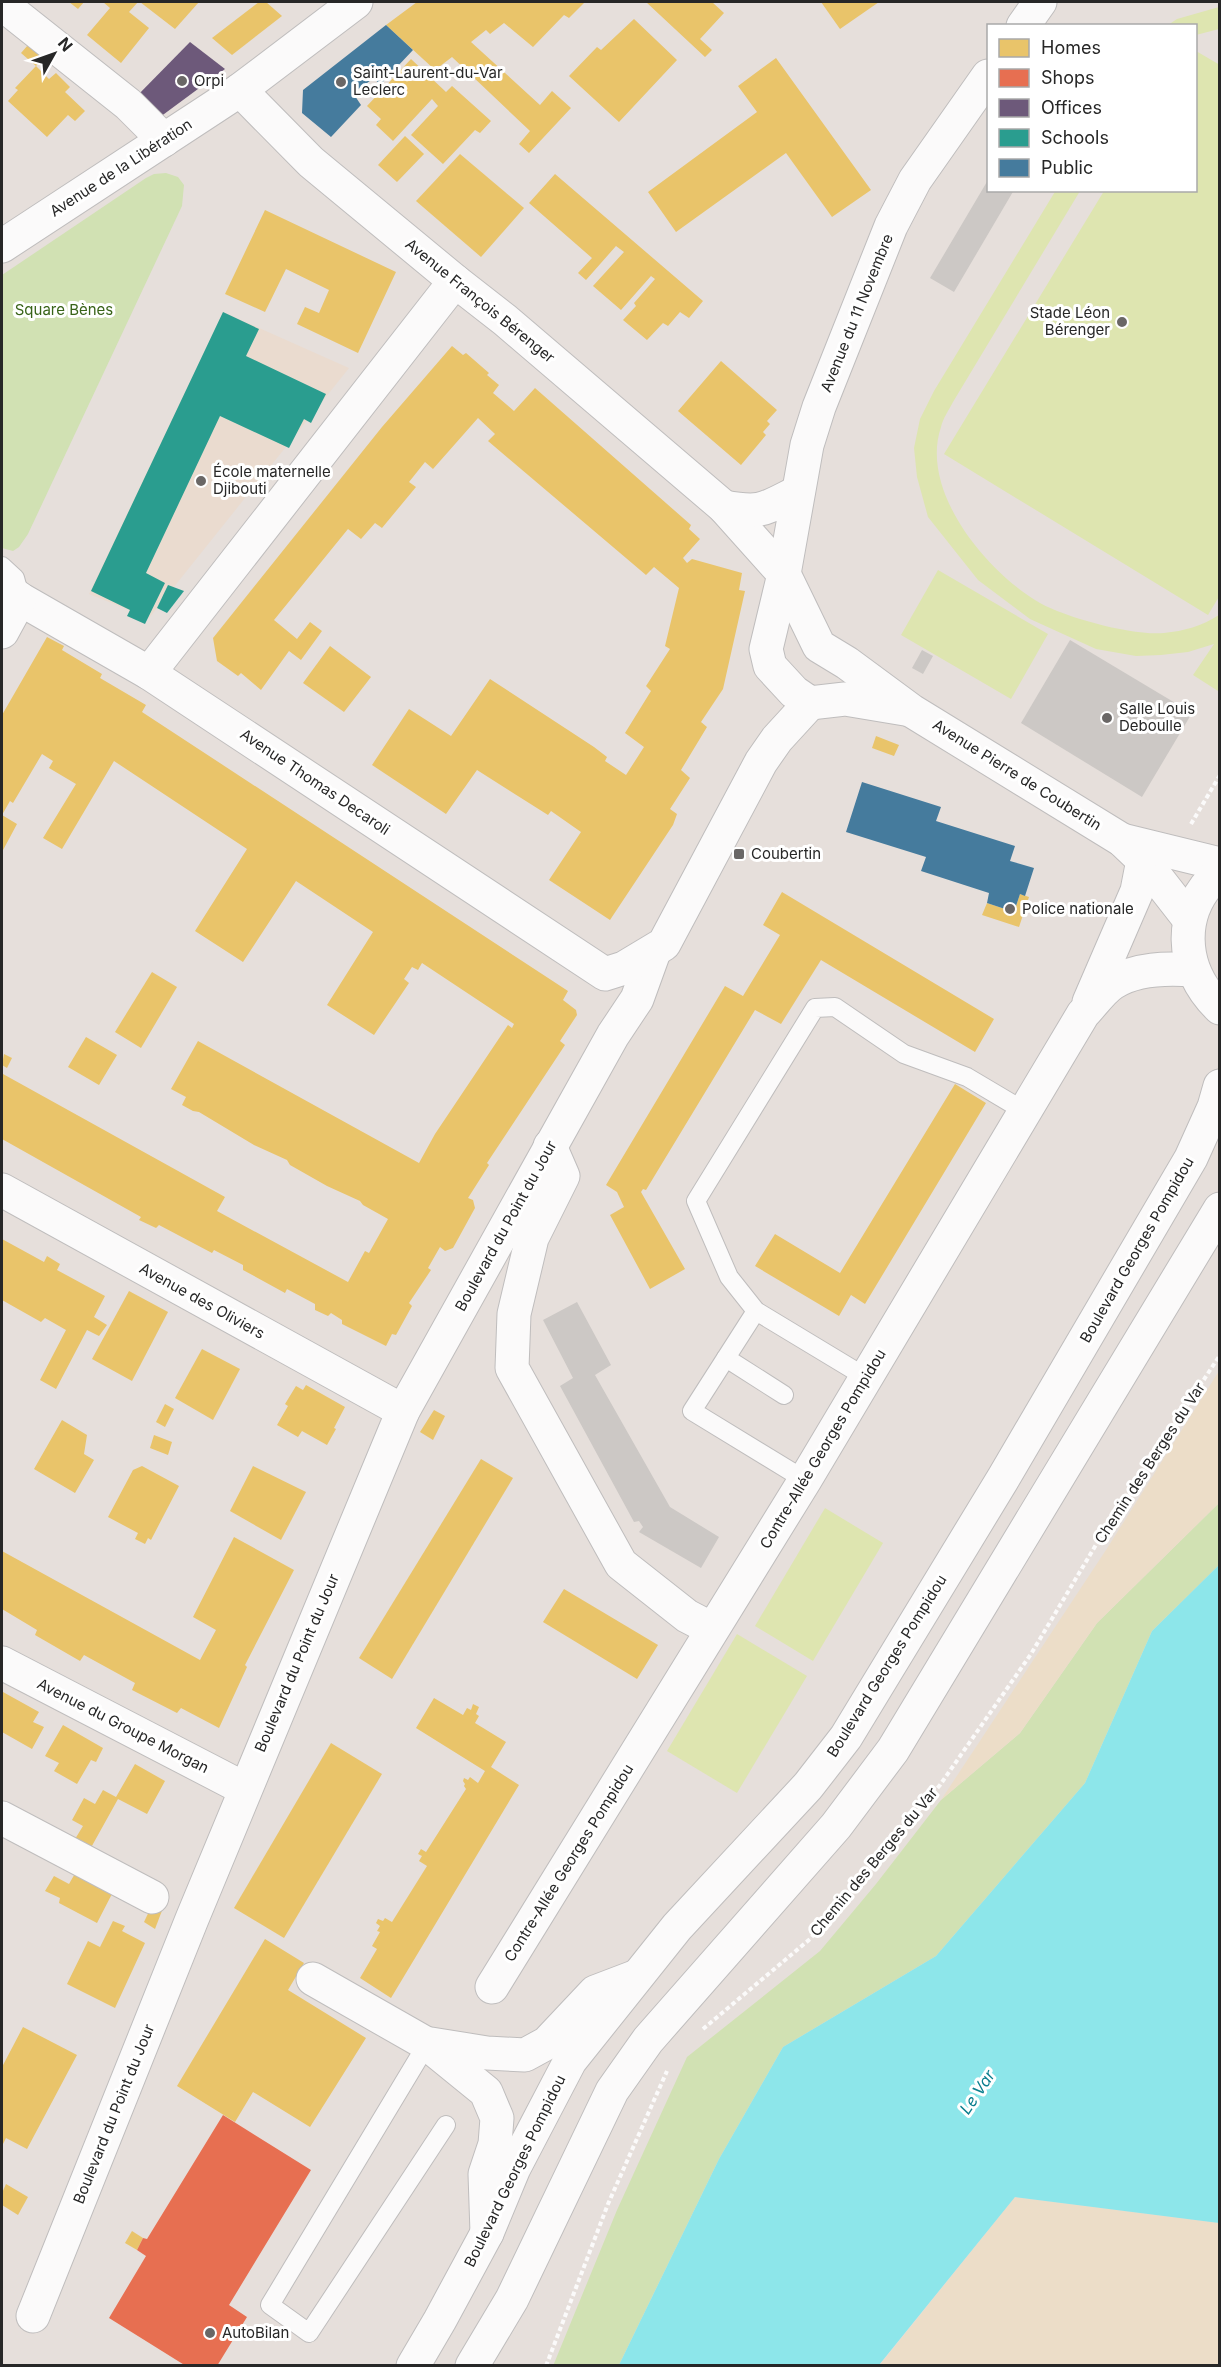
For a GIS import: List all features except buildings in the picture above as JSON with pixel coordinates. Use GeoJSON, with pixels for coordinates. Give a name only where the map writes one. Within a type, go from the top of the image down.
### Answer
{"type":"FeatureCollection","features":[{"type":"Feature","properties":{"kind":"street","name":"Avenue de la Libération"},"geometry":{"type":"LineString","coordinates":[[2,246],[240,90],[356,2]]}},
{"type":"Feature","properties":{"kind":"street"},"geometry":{"type":"LineString","coordinates":[[1024,24],[1040,2]]}},
{"type":"Feature","properties":{"kind":"street"},"geometry":{"type":"LineString","coordinates":[[2,4],[128,104],[164,140]]}},
{"type":"Feature","properties":{"kind":"street","name":"Avenue du 11 Novembre"},"geometry":{"type":"LineString","coordinates":[[784,574],[807,445],[819,407],[891,226],[915,180],[987,77]]}},
{"type":"Feature","properties":{"kind":"street","name":"Avenue François Bérenger"},"geometry":{"type":"LineString","coordinates":[[240,90],[311,162],[454,281],[505,320],[724,507],[784,574]]}},
{"type":"Feature","properties":{"kind":"street"},"geometry":{"type":"LineString","coordinates":[[149,673],[454,281]]}},
{"type":"Feature","properties":{"kind":"street"},"geometry":{"type":"LineString","coordinates":[[724,507],[750,512],[762,510],[798,492]]}},
{"type":"Feature","properties":{"kind":"street"},"geometry":{"type":"LineString","coordinates":[[784,574],[819,646],[810,703],[782,681],[770,666],[766,649],[784,574]]}},
{"type":"Feature","properties":{"kind":"street"},"geometry":{"type":"LineString","coordinates":[[2,632],[11,593]]}},
{"type":"Feature","properties":{"kind":"street","name":"Avenue Thomas Decaroli"},"geometry":{"type":"LineString","coordinates":[[11,593],[149,673],[605,974]]}},
{"type":"Feature","properties":{"kind":"street"},"geometry":{"type":"LineString","coordinates":[[768,657],[819,646]]}},
{"type":"Feature","properties":{"kind":"street","name":"Avenue Pierre de Coubertin"},"geometry":{"type":"LineString","coordinates":[[819,646],[847,663],[912,711],[1132,850],[1189,919]]}},
{"type":"Feature","properties":{"kind":"street","name":"Avenue Pierre de Coubertin"},"geometry":{"type":"LineString","coordinates":[[810,703],[845,699],[912,711]]}},
{"type":"Feature","properties":{"kind":"street","name":"Boulevard du Point du Jour"},"geometry":{"type":"LineString","coordinates":[[605,974],[624,968],[664,944],[761,762],[777,739],[810,703]]}},
{"type":"Feature","properties":{"kind":"street"},"geometry":{"type":"LineString","coordinates":[[1083,1014],[1137,891],[1132,850]]}},
{"type":"Feature","properties":{"kind":"street","name":"Avenue Pierre de Coubertin"},"geometry":{"type":"LineString","coordinates":[[1132,850],[1220,864]]}},
{"type":"Feature","properties":{"kind":"street"},"geometry":{"type":"LineString","coordinates":[[1220,872],[1210,880],[1197,898],[1189,919],[1187,945],[1192,970],[1200,986],[1220,1008]]}},
{"type":"Feature","properties":{"kind":"street","name":"Boulevard du Point du Jour"},"geometry":{"type":"LineString","coordinates":[[33,2316],[245,1789],[403,1411],[613,1035],[637,999],[654,952]]}},
{"type":"Feature","properties":{"kind":"street","name":"Contre-Allée Georges Pompidou"},"geometry":{"type":"LineString","coordinates":[[492,1987],[867,1378],[1083,1014],[1112,983],[1136,973],[1170,969],[1192,970]]}},
{"type":"Feature","properties":{"kind":"street"},"geometry":{"type":"LineString","coordinates":[[605,974],[612,1003],[613,1035]]}},
{"type":"Feature","properties":{"kind":"street","name":"Boulevard Georges Pompidou"},"geometry":{"type":"LineString","coordinates":[[413,2366],[487,2233],[514,2168],[570,2061],[677,1927],[808,1786],[846,1737],[1004,1477],[1191,1158],[1214,1107],[1220,1086]]}},
{"type":"Feature","properties":{"kind":"street"},"geometry":{"type":"LineString","coordinates":[[550,1146],[563,1176],[532,1239],[514,1314],[512,1368],[621,1564],[687,1616],[712,1629]]}},
{"type":"Feature","properties":{"kind":"street","name":"Avenue des Oliviers"},"geometry":{"type":"LineString","coordinates":[[2,1190],[403,1411]]}},
{"type":"Feature","properties":{"kind":"street"},"geometry":{"type":"LineString","coordinates":[[472,2366],[512,2299],[612,2091],[648,2040],[836,1826],[893,1750],[1220,1209]]}},
{"type":"Feature","properties":{"kind":"street","name":"Avenue du Groupe Morgan"},"geometry":{"type":"LineString","coordinates":[[2,1663],[245,1789]]}},
{"type":"Feature","properties":{"kind":"street"},"geometry":{"type":"LineString","coordinates":[[2,1818],[152,1897]]}},
{"type":"Feature","properties":{"kind":"street"},"geometry":{"type":"LineString","coordinates":[[427,2044],[487,2053],[525,2055],[547,2043],[595,1992],[637,1976]]}},
{"type":"Feature","properties":{"kind":"street"},"geometry":{"type":"LineString","coordinates":[[313,1979],[427,2044],[486,2092],[497,2118],[495,2144],[484,2174],[487,2233]]}},
{"type":"Feature","properties":{"kind":"lane"},"geometry":{"type":"LineString","coordinates":[[2,566],[15,578],[11,593]]}},
{"type":"Feature","properties":{"kind":"lane"},"geometry":{"type":"LineString","coordinates":[[867,1378],[756,1311],[729,1277],[696,1201],[815,1008],[835,1007],[904,1054],[967,1077],[1026,1112]]}},
{"type":"Feature","properties":{"kind":"lane"},"geometry":{"type":"LineString","coordinates":[[756,1311],[692,1411],[805,1480]]}},
{"type":"Feature","properties":{"kind":"lane"},"geometry":{"type":"LineString","coordinates":[[726,1358],[784,1395]]}},
{"type":"Feature","properties":{"kind":"lane"},"geometry":{"type":"LineString","coordinates":[[427,2044],[270,2305],[309,2333],[446,2125]]}},
{"type":"Feature","properties":{"kind":"path","name":"Chemin des Berges du Var"},"geometry":{"type":"LineString","coordinates":[[694,2037],[810,1939],[940,1785],[1031,1654],[1103,1533],[1220,1355]]}},
{"type":"Feature","properties":{"kind":"path"},"geometry":{"type":"LineString","coordinates":[[546,2366],[608,2204],[670,2064]]}},
{"type":"Feature","properties":{"kind":"shaded area","name":"École maternelle Djibouti"},"geometry":{"type":"Polygon","coordinates":[[[223,312],[349,368],[149,618],[89,594],[223,312]]]}},
{"type":"Feature","properties":{"kind":"green space"},"geometry":{"type":"Polygon","coordinates":[[[1219,7],[1219,29],[1197,35],[1197,24],[1170,24],[1177,19],[1219,7]]]}},
{"type":"Feature","properties":{"kind":"green space","name":"Stade Léon Bérenger"},"geometry":{"type":"Polygon","coordinates":[[[1197,52],[1220,65],[1220,595],[1208,615],[944,454],[1103,192],[1197,192],[1197,52]]]}},
{"type":"Feature","properties":{"kind":"green space","name":"Square Bènes"},"geometry":{"type":"Polygon","coordinates":[[[166,173],[178,177],[184,185],[182,206],[28,534],[19,547],[13,551],[2,548],[2,275],[146,178],[154,174],[166,173]]]}},
{"type":"Feature","properties":{"kind":"green space","name":"Stade Léon Bérenger"},"geometry":{"type":"Polygon","coordinates":[[[1055,192],[1079,192],[945,417],[937,452],[940,478],[949,503],[963,528],[980,551],[999,572],[1020,589],[1052,609],[1100,625],[1151,633],[1186,629],[1219,615],[1220,687],[1218,691],[1193,675],[1214,644],[1188,652],[1161,655],[1136,656],[1096,649],[1030,619],[978,580],[928,517],[917,477],[914,448],[920,419],[934,391],[1055,192]]]}},
{"type":"Feature","properties":{"kind":"green space"},"geometry":{"type":"Polygon","coordinates":[[[938,570],[1048,634],[1011,699],[901,635],[938,570]]]}},
{"type":"Feature","properties":{"kind":"green space"},"geometry":{"type":"Polygon","coordinates":[[[1219,1503],[1219,1565],[1152,1631],[1085,1783],[936,1956],[783,2047],[719,2159],[619,2365],[553,2366],[617,2210],[687,2057],[820,1951],[876,1884],[941,1800],[1020,1733],[1097,1623],[1219,1503]]]}},
{"type":"Feature","properties":{"kind":"green space"},"geometry":{"type":"Polygon","coordinates":[[[825,1508],[883,1543],[813,1661],[755,1626],[825,1508]]]}},
{"type":"Feature","properties":{"kind":"green space"},"geometry":{"type":"Polygon","coordinates":[[[737,1634],[807,1676],[737,1793],[667,1751],[737,1634]]]}},
{"type":"Feature","properties":{"kind":"sand"},"geometry":{"type":"Polygon","coordinates":[[[1219,1371],[1219,1503],[1097,1623],[1020,1733],[941,1800],[1106,1550],[1219,1371]]]}},
{"type":"Feature","properties":{"kind":"sand"},"geometry":{"type":"Polygon","coordinates":[[[1015,2197],[1219,2223],[1219,2365],[879,2366],[1015,2197]]]}},
{"type":"Feature","properties":{"kind":"water","name":"Le Var"},"geometry":{"type":"Polygon","coordinates":[[[1219,1565],[1219,2223],[1015,2197],[879,2365],[619,2365],[719,2159],[783,2047],[936,1956],[1085,1783],[1152,1631],[1219,1565]]]}},
{"type":"Feature","properties":{"kind":"place","name":"Orpi"},"geometry":{"type":"Point","coordinates":[182,81]}},
{"type":"Feature","properties":{"kind":"place","name":"Saint-Laurent-du-Var Leclerc"},"geometry":{"type":"Point","coordinates":[341,82]}},
{"type":"Feature","properties":{"kind":"place","name":"Stade Léon Bérenger"},"geometry":{"type":"Point","coordinates":[1122,322]}},
{"type":"Feature","properties":{"kind":"place","name":"École maternelle Djibouti"},"geometry":{"type":"Point","coordinates":[201,481]}},
{"type":"Feature","properties":{"kind":"place","name":"Salle Louis Deboulle"},"geometry":{"type":"Point","coordinates":[1107,718]}},
{"type":"Feature","properties":{"kind":"place","name":"Coubertin"},"geometry":{"type":"Point","coordinates":[739,854]}},
{"type":"Feature","properties":{"kind":"place","name":"Police nationale"},"geometry":{"type":"Point","coordinates":[1010,909]}},
{"type":"Feature","properties":{"kind":"place","name":"AutoBilan"},"geometry":{"type":"Point","coordinates":[210,2333]}}]}
